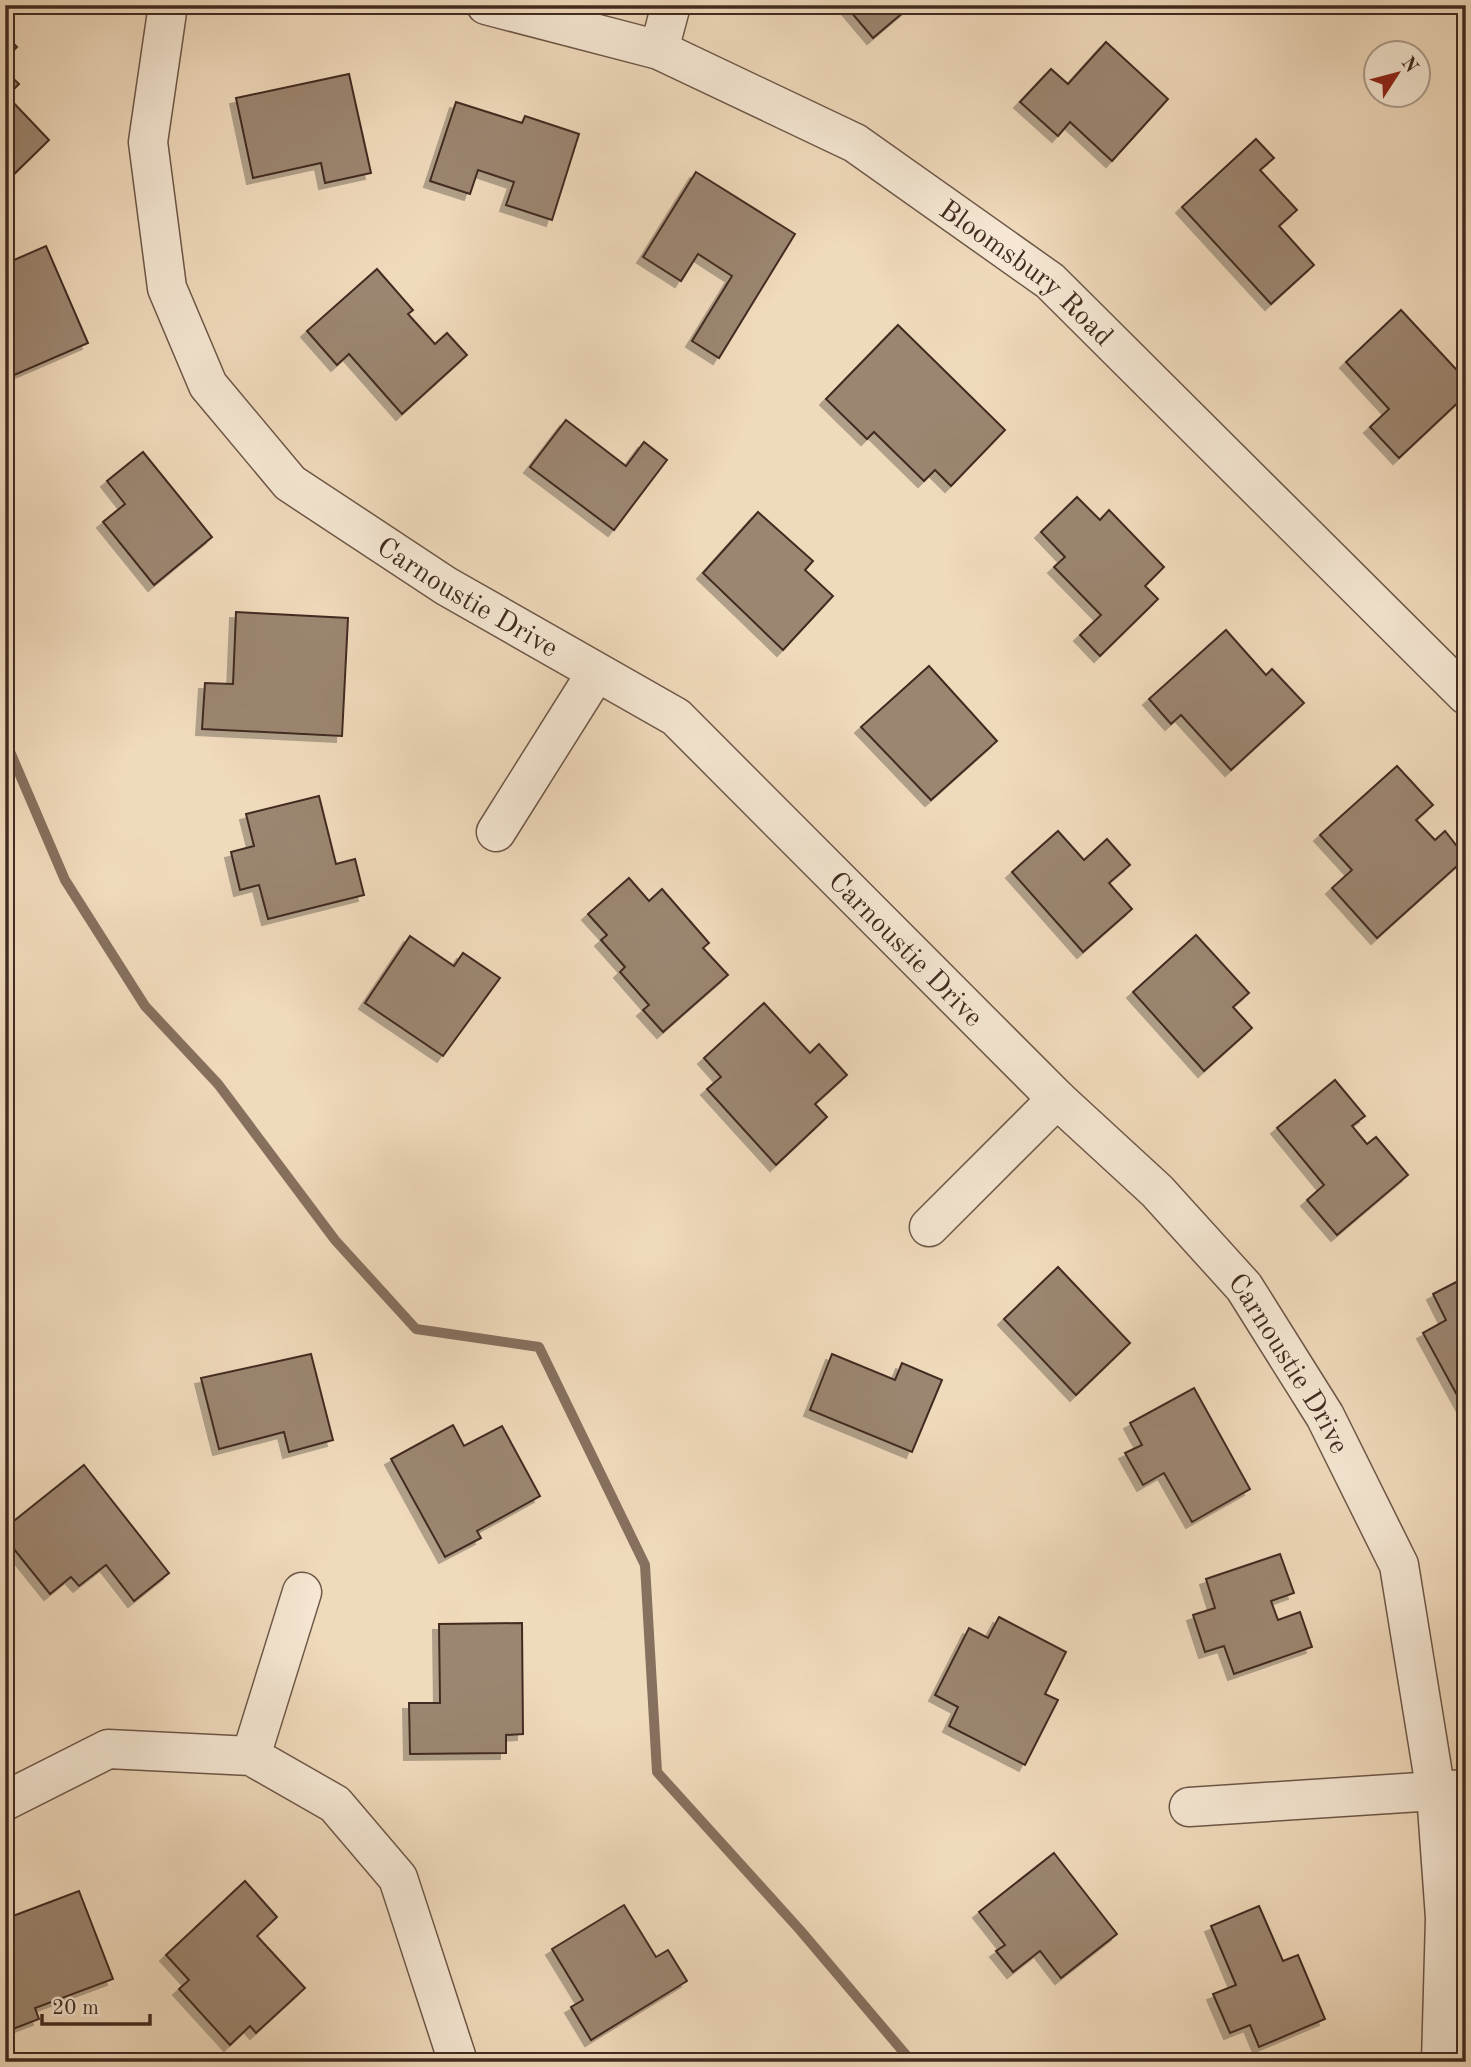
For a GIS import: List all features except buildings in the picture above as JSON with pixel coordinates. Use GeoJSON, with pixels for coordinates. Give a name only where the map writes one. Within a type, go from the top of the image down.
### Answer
{"type":"FeatureCollection","features":[{"type":"Feature","properties":{"kind":"street","name":"Carnoustie Drive"},"geometry":{"type":"LineString","coordinates":[[167,5],[148,142],[167,288],[208,385],[290,483],[446,586],[676,717],[1057,1099],[1157,1191],[1244,1287],[1325,1416],[1399,1565],[1451,1791],[1441,2062]]}},
{"type":"Feature","properties":{"kind":"street","name":"Bloomsbury Road"},"geometry":{"type":"LineString","coordinates":[[486,5],[659,50],[855,143],[1050,281],[1466,695]]}},
{"type":"Feature","properties":{"kind":"street"},"geometry":{"type":"LineString","coordinates":[[659,50],[671,5]]}},
{"type":"Feature","properties":{"kind":"street"},"geometry":{"type":"LineString","coordinates":[[496,832],[596,673]]}},
{"type":"Feature","properties":{"kind":"street"},"geometry":{"type":"LineString","coordinates":[[929,1227],[1057,1099]]}},
{"type":"Feature","properties":{"kind":"street"},"geometry":{"type":"LineString","coordinates":[[251,1756],[302,1592]]}},
{"type":"Feature","properties":{"kind":"street"},"geometry":{"type":"LineString","coordinates":[[5,1801],[108,1749],[251,1756],[335,1804],[397,1878],[458,2062]]}},
{"type":"Feature","properties":{"kind":"street"},"geometry":{"type":"LineString","coordinates":[[1189,1807],[1451,1791]]}},
{"type":"Feature","properties":{"kind":"waterway"},"geometry":{"type":"LineString","coordinates":[[5,740],[65,880],[145,1006],[218,1084],[335,1240],[416,1329],[539,1347],[645,1565],[657,1772],[800,1930],[912,2062]]}}]}
